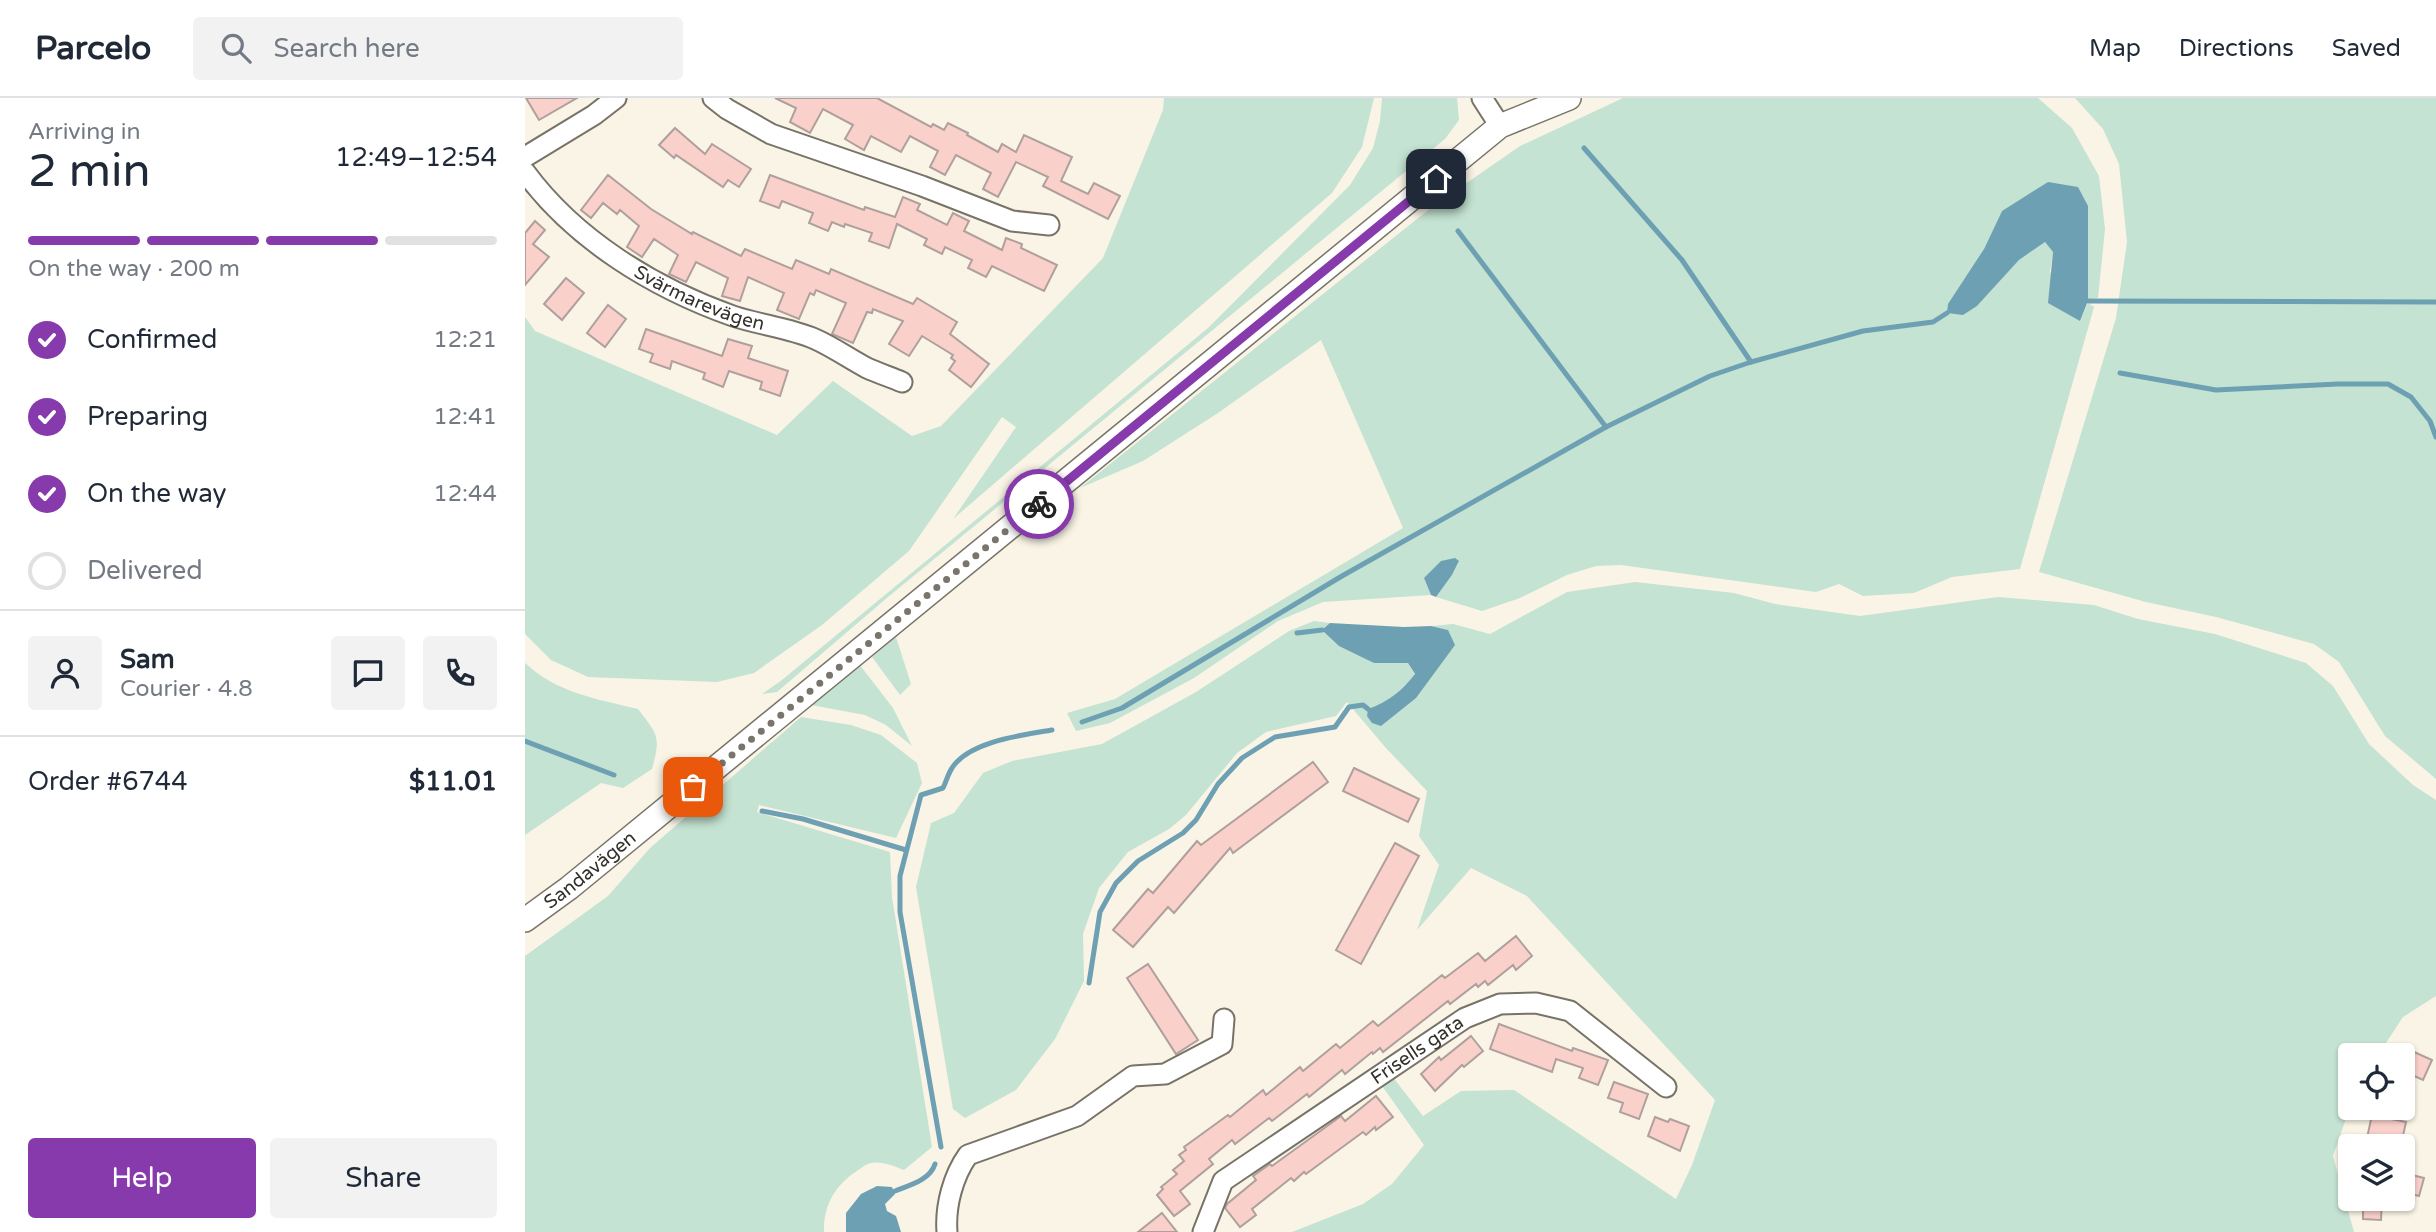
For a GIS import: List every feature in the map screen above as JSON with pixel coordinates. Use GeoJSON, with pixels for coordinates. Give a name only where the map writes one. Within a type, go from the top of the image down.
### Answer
{"type":"FeatureCollection","features":[{"type":"Feature","properties":{"kind":"street"},"geometry":{"type":"LineString","coordinates":[[525,157],[594,115],[616,98]]}},
{"type":"Feature","properties":{"kind":"street"},"geometry":{"type":"LineString","coordinates":[[713,98],[771,134],[922,186],[1012,221],[1049,225]]}},
{"type":"Feature","properties":{"kind":"street"},"geometry":{"type":"LineString","coordinates":[[1482,98],[1500,126]]}},
{"type":"Feature","properties":{"kind":"street","name":"Sandavägen"},"geometry":{"type":"LineString","coordinates":[[525,920],[569,888],[859,652],[1500,126],[1569,98]]}},
{"type":"Feature","properties":{"kind":"street","name":"Svärmarevägen"},"geometry":{"type":"LineString","coordinates":[[525,172],[537,188],[598,245],[632,269],[677,293],[734,316],[814,339],[867,368],[902,382]]}},
{"type":"Feature","properties":{"kind":"street","name":"Frisells gata"},"geometry":{"type":"LineString","coordinates":[[1203,1232],[1223,1181],[1465,1018],[1500,1004],[1536,1003],[1570,1011],[1666,1087]]}},
{"type":"Feature","properties":{"kind":"street"},"geometry":{"type":"LineString","coordinates":[[947,1232],[946,1217],[958,1169],[968,1155],[1077,1116],[1133,1076],[1164,1074],[1222,1044],[1224,1019]]}},
{"type":"Feature","properties":{"kind":"green space"},"geometry":{"type":"Polygon","coordinates":[[[1164,98],[1374,98],[1362,147],[1332,193],[953,519],[1016,427],[1002,417],[909,551],[822,625],[754,673],[717,682],[588,677],[551,660],[525,634],[525,317],[535,331],[777,435],[833,381],[912,436],[941,426],[1103,258],[1163,110],[1164,98]]]}},
{"type":"Feature","properties":{"kind":"green space"},"geometry":{"type":"Polygon","coordinates":[[[1382,98],[1457,98],[1459,120],[1445,139],[888,597],[777,692],[762,694],[1208,328],[1350,185],[1373,148],[1380,121],[1382,98]]]}},
{"type":"Feature","properties":{"kind":"green space"},"geometry":{"type":"Polygon","coordinates":[[[1623,98],[2038,98],[2072,128],[2099,176],[2105,229],[2098,298],[2088,299],[2088,206],[2002,211],[1984,249],[1977,306],[2019,260],[2045,242],[2053,252],[2050,272],[2080,321],[2088,303],[2094,307],[2020,569],[1952,577],[1914,593],[1863,596],[1839,584],[1816,592],[1621,565],[1596,566],[1567,575],[1520,598],[1482,611],[1436,597],[1459,562],[1424,578],[1431,595],[1323,602],[1278,621],[1194,678],[1110,723],[1076,731],[1067,713],[1115,699],[1403,528],[1321,340],[1218,413],[1143,461],[1080,488],[1432,207],[1520,146],[1623,98]]]}},
{"type":"Feature","properties":{"kind":"green space"},"geometry":{"type":"Polygon","coordinates":[[[2075,98],[2436,98],[2436,779],[2385,736],[2339,662],[2314,644],[2039,572],[2116,318],[2127,242],[2119,164],[2103,129],[2075,98]]]}},
{"type":"Feature","properties":{"kind":"green space"},"geometry":{"type":"Polygon","coordinates":[[[1635,582],[1734,593],[1775,604],[1860,616],[1998,597],[2094,605],[2138,619],[2215,634],[2306,663],[2333,686],[2369,744],[2413,785],[2436,800],[2436,996],[2403,1017],[2386,1043],[2338,1043],[2338,1120],[2345,1120],[2341,1134],[2338,1134],[2333,1156],[2338,1174],[2338,1211],[2348,1211],[2354,1232],[1292,1232],[1363,1204],[1392,1184],[1424,1145],[1380,1083],[1392,1076],[1423,1116],[1461,1091],[1514,1090],[1676,1199],[1692,1165],[1715,1100],[1527,896],[1471,868],[1417,930],[1439,865],[1419,836],[1427,791],[1347,702],[1336,716],[1266,732],[1237,753],[1186,815],[1169,829],[1128,852],[1099,888],[1083,934],[1084,981],[1055,1039],[1016,1090],[965,1118],[953,1109],[916,887],[931,823],[954,813],[983,773],[1012,761],[1102,744],[1196,692],[1289,631],[1314,621],[1330,623],[1323,630],[1374,663],[1408,663],[1415,675],[1401,691],[1381,705],[1381,726],[1448,630],[1431,626],[1453,624],[1490,634],[1567,592],[1635,582]]]}},
{"type":"Feature","properties":{"kind":"green space"},"geometry":{"type":"Polygon","coordinates":[[[896,637],[911,684],[900,695],[872,657],[896,637]]]}},
{"type":"Feature","properties":{"kind":"green space"},"geometry":{"type":"Polygon","coordinates":[[[525,663],[564,688],[638,709],[654,731],[657,742],[652,769],[623,788],[601,783],[525,835],[525,663]]]}},
{"type":"Feature","properties":{"kind":"green space"},"geometry":{"type":"Polygon","coordinates":[[[859,664],[893,708],[912,746],[886,725],[865,715],[811,705],[859,664]]]}},
{"type":"Feature","properties":{"kind":"green space"},"geometry":{"type":"Polygon","coordinates":[[[801,717],[851,725],[881,735],[917,763],[922,783],[896,838],[759,805],[757,812],[890,852],[892,897],[932,1147],[904,1170],[884,1163],[871,1163],[849,1177],[828,1205],[824,1232],[525,1232],[525,956],[608,896],[650,848],[801,717]]]}},
{"type":"Feature","properties":{"kind":"water"},"geometry":{"type":"Polygon","coordinates":[[[2048,182],[2078,187],[2088,206],[2088,301],[2080,321],[2048,303],[2053,252],[2045,242],[2019,260],[1977,306],[1963,315],[1947,313],[1948,304],[1984,249],[2002,211],[2048,182]]]}},
{"type":"Feature","properties":{"kind":"water"},"geometry":{"type":"Polygon","coordinates":[[[1455,558],[1459,561],[1452,575],[1436,597],[1431,595],[1424,578],[1441,561],[1455,558]]]}},
{"type":"Feature","properties":{"kind":"water"},"geometry":{"type":"Polygon","coordinates":[[[1330,623],[1431,626],[1448,630],[1455,645],[1416,698],[1381,726],[1372,723],[1367,716],[1368,709],[1394,695],[1415,674],[1408,663],[1374,663],[1339,646],[1322,630],[1330,623]]]}},
{"type":"Feature","properties":{"kind":"water"},"geometry":{"type":"Polygon","coordinates":[[[877,1186],[892,1187],[895,1194],[885,1204],[887,1211],[896,1216],[901,1232],[846,1232],[846,1213],[861,1194],[877,1186]]]}},
{"type":"Feature","properties":{"kind":"building"},"geometry":{"type":"Polygon","coordinates":[[[526,98],[577,98],[539,120],[526,98]]]}},
{"type":"Feature","properties":{"kind":"building"},"geometry":{"type":"Polygon","coordinates":[[[775,98],[877,98],[931,127],[933,124],[944,130],[948,123],[998,152],[1002,144],[1016,152],[1024,135],[1072,157],[1061,181],[1088,194],[1094,183],[1120,196],[1108,219],[1043,186],[1048,177],[1016,162],[998,197],[983,189],[991,173],[956,155],[945,175],[930,167],[938,151],[910,136],[901,152],[871,136],[864,150],[845,139],[853,125],[823,109],[810,133],[790,122],[796,108],[775,98]]]}},
{"type":"Feature","properties":{"kind":"building"},"geometry":{"type":"Polygon","coordinates":[[[675,128],[705,154],[712,144],[751,169],[739,187],[728,180],[723,187],[676,155],[674,158],[659,145],[675,128]]]}},
{"type":"Feature","properties":{"kind":"building"},"geometry":{"type":"Polygon","coordinates":[[[608,175],[651,209],[692,234],[693,232],[741,256],[745,249],[792,269],[796,260],[829,274],[831,269],[913,304],[917,298],[957,322],[950,334],[989,364],[971,387],[949,370],[955,361],[951,358],[953,355],[922,336],[909,356],[889,344],[903,321],[873,309],[872,313],[867,312],[853,343],[832,334],[846,303],[816,290],[814,295],[810,293],[799,319],[777,310],[784,293],[748,277],[740,301],[722,296],[728,278],[696,262],[686,282],[669,274],[678,255],[654,239],[642,257],[627,247],[639,226],[620,210],[617,214],[603,203],[591,218],[581,210],[608,175]]]}},
{"type":"Feature","properties":{"kind":"building"},"geometry":{"type":"Polygon","coordinates":[[[770,175],[864,210],[865,207],[895,217],[903,197],[920,204],[917,210],[947,225],[953,213],[969,221],[964,231],[1002,250],[1006,238],[1022,244],[1021,248],[1057,265],[1044,291],[992,266],[986,277],[968,268],[972,260],[945,247],[942,254],[924,245],[927,239],[897,224],[889,248],[869,241],[872,233],[845,224],[844,227],[832,222],[828,231],[809,223],[813,213],[782,201],[779,208],[760,201],[770,175]]]}},
{"type":"Feature","properties":{"kind":"building"},"geometry":{"type":"Polygon","coordinates":[[[535,221],[545,230],[533,244],[549,257],[525,285],[525,233],[535,221]]]}},
{"type":"Feature","properties":{"kind":"building"},"geometry":{"type":"Polygon","coordinates":[[[566,278],[584,293],[562,320],[544,304],[566,278]]]}},
{"type":"Feature","properties":{"kind":"building"},"geometry":{"type":"Polygon","coordinates":[[[608,305],[626,319],[605,347],[587,333],[608,305]]]}},
{"type":"Feature","properties":{"kind":"building"},"geometry":{"type":"Polygon","coordinates":[[[646,329],[722,356],[728,339],[752,346],[748,358],[788,371],[780,396],[760,389],[762,382],[729,371],[723,387],[703,379],[705,373],[672,361],[670,369],[650,362],[653,354],[639,349],[646,329]]]}},
{"type":"Feature","properties":{"kind":"building"},"geometry":{"type":"Polygon","coordinates":[[[1313,762],[1328,782],[1233,853],[1230,848],[1174,913],[1168,907],[1133,947],[1113,930],[1148,889],[1153,893],[1197,841],[1201,845],[1313,762]]]}},
{"type":"Feature","properties":{"kind":"building"},"geometry":{"type":"Polygon","coordinates":[[[1354,768],[1419,799],[1408,822],[1343,791],[1354,768]]]}},
{"type":"Feature","properties":{"kind":"building"},"geometry":{"type":"Polygon","coordinates":[[[1395,843],[1419,856],[1361,964],[1336,950],[1395,843]]]}},
{"type":"Feature","properties":{"kind":"building"},"geometry":{"type":"Polygon","coordinates":[[[1516,936],[1532,956],[1516,970],[1513,965],[1488,985],[1485,981],[1478,987],[1476,984],[1450,1004],[1448,1001],[1383,1052],[1380,1048],[1373,1054],[1372,1052],[1345,1074],[1342,1070],[1309,1097],[1307,1094],[1272,1121],[1269,1118],[1235,1144],[1232,1140],[1209,1159],[1213,1164],[1180,1191],[1190,1204],[1174,1216],[1157,1195],[1163,1189],[1161,1187],[1177,1174],[1173,1170],[1184,1161],[1179,1155],[1186,1150],[1184,1147],[1228,1115],[1230,1117],[1263,1090],[1266,1095],[1300,1067],[1303,1071],[1336,1044],[1340,1048],[1373,1021],[1378,1026],[1442,975],[1445,978],[1478,953],[1485,961],[1516,936]]]}},
{"type":"Feature","properties":{"kind":"building"},"geometry":{"type":"Polygon","coordinates":[[[1148,964],[1198,1040],[1176,1054],[1127,978],[1148,964]]]}},
{"type":"Feature","properties":{"kind":"building"},"geometry":{"type":"Polygon","coordinates":[[[1499,1024],[1572,1051],[1573,1048],[1608,1060],[1598,1085],[1579,1078],[1583,1068],[1556,1059],[1552,1072],[1490,1049],[1499,1024]]]}},
{"type":"Feature","properties":{"kind":"building"},"geometry":{"type":"Polygon","coordinates":[[[1471,1036],[1483,1051],[1464,1067],[1462,1065],[1435,1091],[1421,1074],[1439,1057],[1441,1060],[1471,1036]]]}},
{"type":"Feature","properties":{"kind":"building"},"geometry":{"type":"Polygon","coordinates":[[[2415,1052],[2432,1060],[2423,1080],[2415,1076],[2415,1052]]]}},
{"type":"Feature","properties":{"kind":"building"},"geometry":{"type":"Polygon","coordinates":[[[1614,1082],[1648,1094],[1639,1119],[1620,1112],[1623,1103],[1608,1098],[1614,1082]]]}},
{"type":"Feature","properties":{"kind":"building"},"geometry":{"type":"Polygon","coordinates":[[[1376,1096],[1393,1117],[1366,1135],[1363,1132],[1306,1174],[1304,1172],[1294,1181],[1291,1178],[1252,1209],[1256,1215],[1240,1227],[1225,1208],[1256,1180],[1253,1176],[1270,1164],[1272,1166],[1341,1116],[1345,1121],[1376,1096]]]}},
{"type":"Feature","properties":{"kind":"building"},"geometry":{"type":"Polygon","coordinates":[[[1655,1117],[1689,1126],[1680,1151],[1648,1136],[1655,1117]]]}},
{"type":"Feature","properties":{"kind":"building"},"geometry":{"type":"Polygon","coordinates":[[[2371,1120],[2406,1122],[2403,1134],[2368,1134],[2371,1120]]]}},
{"type":"Feature","properties":{"kind":"building"},"geometry":{"type":"Polygon","coordinates":[[[2415,1176],[2424,1178],[2419,1196],[2415,1195],[2415,1176]]]}},
{"type":"Feature","properties":{"kind":"building"},"geometry":{"type":"Polygon","coordinates":[[[2363,1211],[2381,1211],[2381,1220],[2363,1219],[2363,1211]]]}},
{"type":"Feature","properties":{"kind":"building"},"geometry":{"type":"Polygon","coordinates":[[[1162,1213],[1177,1232],[1138,1232],[1162,1213]]]}},
{"type":"Feature","properties":{"kind":"waterway"},"geometry":{"type":"LineString","coordinates":[[1584,148],[1682,260],[1751,362]]}},
{"type":"Feature","properties":{"kind":"waterway"},"geometry":{"type":"LineString","coordinates":[[1458,231],[1606,427]]}},
{"type":"Feature","properties":{"kind":"waterway"},"geometry":{"type":"LineString","coordinates":[[2088,301],[2436,302]]}},
{"type":"Feature","properties":{"kind":"waterway"},"geometry":{"type":"LineString","coordinates":[[1082,722],[1122,708],[1342,576],[1606,427],[1710,376],[1863,331],[1933,322],[1947,313]]}},
{"type":"Feature","properties":{"kind":"waterway"},"geometry":{"type":"LineString","coordinates":[[2120,373],[2216,390],[2388,384],[2411,397],[2430,421],[2436,437]]}},
{"type":"Feature","properties":{"kind":"waterway"},"geometry":{"type":"LineString","coordinates":[[1297,633],[1322,630]]}},
{"type":"Feature","properties":{"kind":"waterway"},"geometry":{"type":"LineString","coordinates":[[1089,983],[1100,912],[1116,883],[1138,861],[1183,833],[1196,820],[1218,784],[1242,758],[1275,737],[1335,727],[1349,707],[1363,705],[1368,709]]}},
{"type":"Feature","properties":{"kind":"waterway"},"geometry":{"type":"LineString","coordinates":[[941,1147],[900,912],[900,876],[921,795],[943,788],[952,768],[960,759],[983,745],[1052,730]]}},
{"type":"Feature","properties":{"kind":"waterway"},"geometry":{"type":"LineString","coordinates":[[525,741],[614,775]]}},
{"type":"Feature","properties":{"kind":"waterway"},"geometry":{"type":"LineString","coordinates":[[762,811],[803,819],[906,850]]}},
{"type":"Feature","properties":{"kind":"waterway"},"geometry":{"type":"LineString","coordinates":[[895,1191],[924,1178],[935,1164]]}},
{"type":"Feature","properties":{"kind":"way so far"},"geometry":{"type":"LineString","coordinates":[[693,787],[1039,504]]}},
{"type":"Feature","properties":{"kind":"route"},"geometry":{"type":"LineString","coordinates":[[1039,504],[1436,179]]}}]}
